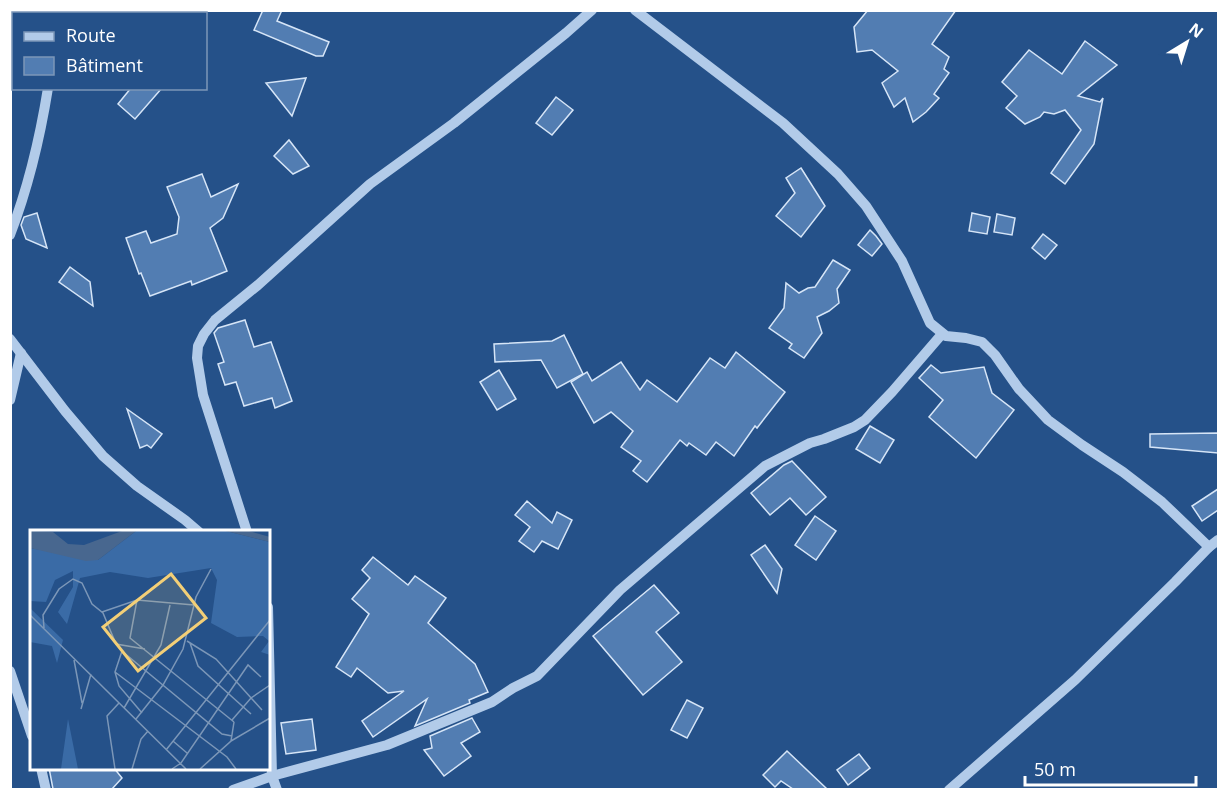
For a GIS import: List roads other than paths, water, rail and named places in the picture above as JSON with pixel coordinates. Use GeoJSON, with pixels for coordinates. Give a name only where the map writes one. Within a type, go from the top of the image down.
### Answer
{"type":"FeatureCollection","features":[{"type":"Feature","properties":{"kind":"street"},"geometry":{"type":"LineString","coordinates":[[246,530],[203,394],[197,358],[198,346],[204,334],[215,320],[258,285],[369,184],[462,117],[592,10]]}},
{"type":"Feature","properties":{"kind":"street"},"geometry":{"type":"LineString","coordinates":[[635,10],[783,123],[838,174],[866,206],[902,261],[930,323],[946,336],[982,342],[995,355],[1019,389],[1048,420],[1123,472],[1214,544],[1075,680],[950,789]]}},
{"type":"Feature","properties":{"kind":"street"},"geometry":{"type":"LineString","coordinates":[[10,235],[19,212],[41,131],[48,90]]}},
{"type":"Feature","properties":{"kind":"street"},"geometry":{"type":"LineString","coordinates":[[232,789],[387,745],[492,702],[537,676],[620,590],[765,466],[810,443],[824,440],[865,420],[942,334]]}},
{"type":"Feature","properties":{"kind":"street"},"geometry":{"type":"LineString","coordinates":[[10,339],[65,411],[104,456],[137,486],[198,530]]}},
{"type":"Feature","properties":{"kind":"street"},"geometry":{"type":"LineString","coordinates":[[10,400],[21,353]]}},
{"type":"Feature","properties":{"kind":"street"},"geometry":{"type":"LineString","coordinates":[[270,664],[272,776],[277,789]]}},
{"type":"Feature","properties":{"kind":"street"},"geometry":{"type":"LineString","coordinates":[[10,671],[30,730]]}},
{"type":"Feature","properties":{"kind":"street"},"geometry":{"type":"LineString","coordinates":[[41,770],[46,789]]}}]}
